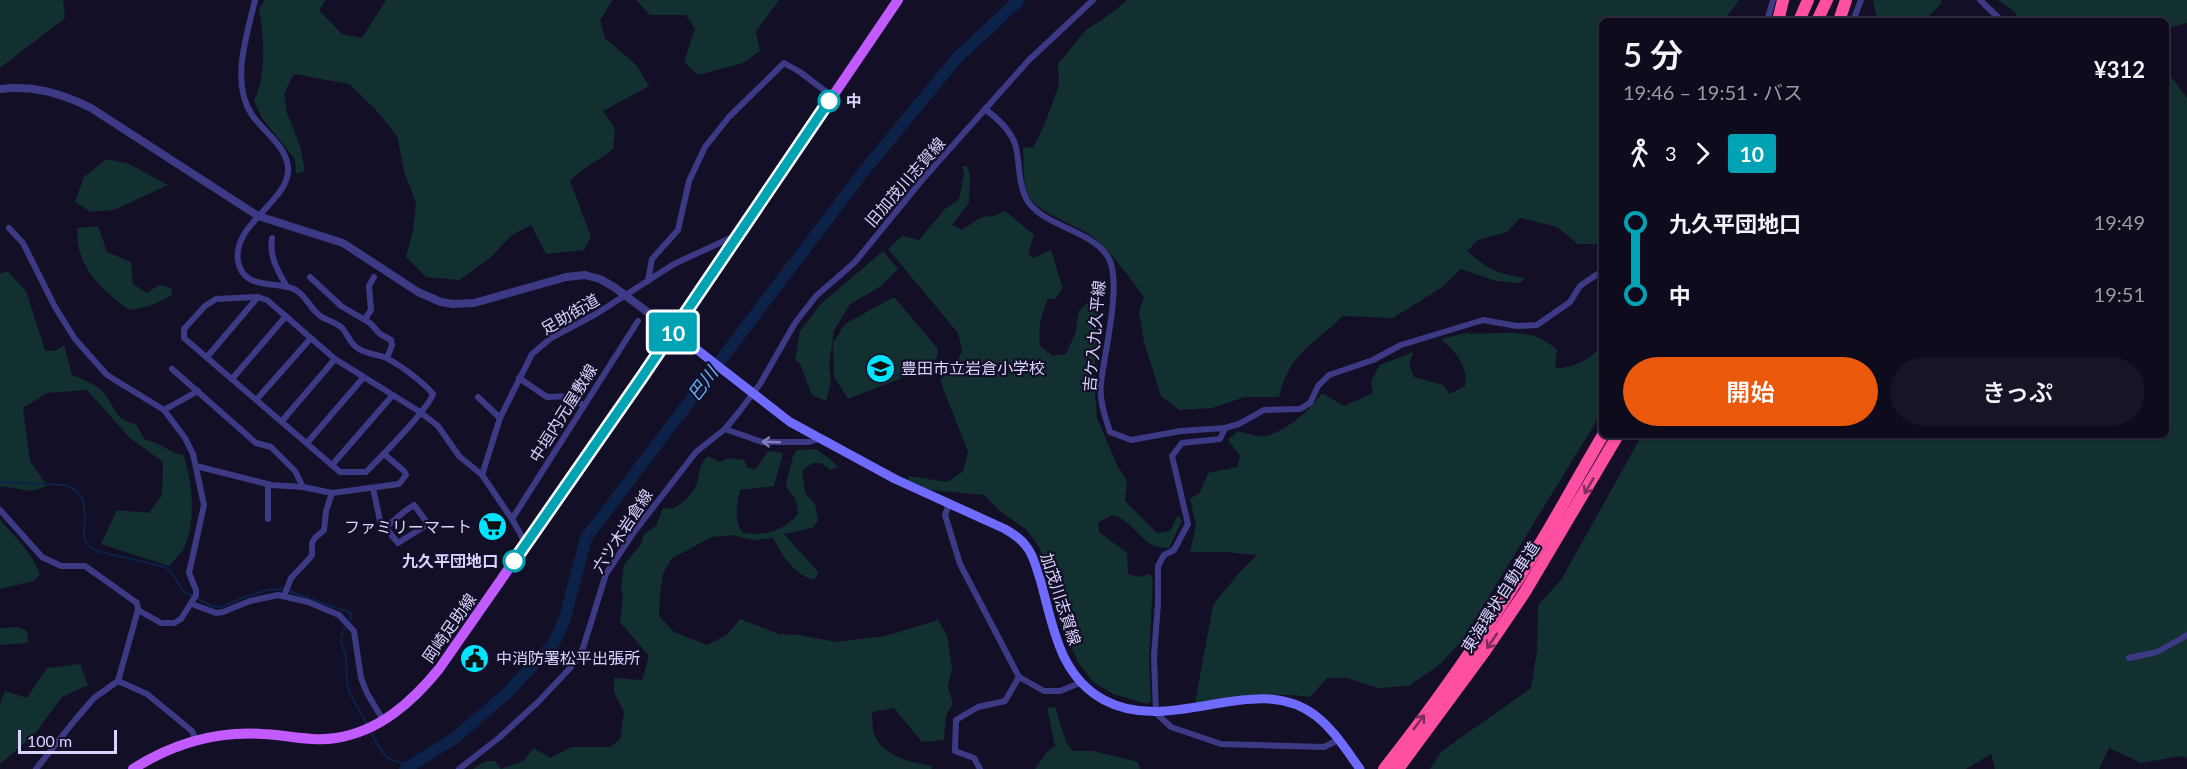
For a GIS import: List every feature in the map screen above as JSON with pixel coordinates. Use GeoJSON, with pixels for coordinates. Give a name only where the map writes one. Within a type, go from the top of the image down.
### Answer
{"type":"FeatureCollection","features":[{"type":"Feature","properties":{"kind":"highway"},"geometry":{"type":"LineString","coordinates":[[1779,18],[1783,0]]}},
{"type":"Feature","properties":{"kind":"highway"},"geometry":{"type":"LineString","coordinates":[[1800,18],[1808,0]]}},
{"type":"Feature","properties":{"kind":"highway"},"geometry":{"type":"LineString","coordinates":[[1818,18],[1827,0]]}},
{"type":"Feature","properties":{"kind":"highway"},"geometry":{"type":"LineString","coordinates":[[1840,18],[1846,0]]}},
{"type":"Feature","properties":{"kind":"highway","name":"東海環状自動車道"},"geometry":{"type":"LineString","coordinates":[[1384,769],[1447,685],[1513,588],[1601,438]]}},
{"type":"Feature","properties":{"kind":"highway","name":"東海環状自動車道"},"geometry":{"type":"LineString","coordinates":[[1398,769],[1485,651],[1525,592],[1616,438]]}},
{"type":"Feature","properties":{"kind":"main road","name":"岡崎足助線"},"geometry":{"type":"LineString","coordinates":[[133,769],[171,748],[196,740],[250,733],[334,738],[361,732],[408,704],[423,689],[674,331],[898,0]]}},
{"type":"Feature","properties":{"kind":"main road","name":"加茂川志賀線"},"geometry":{"type":"LineString","coordinates":[[674,331],[790,422],[819,439],[949,504],[1005,528],[1026,546],[1033,557],[1058,645],[1070,669],[1080,682],[1103,699],[1133,711],[1156,713],[1247,699],[1289,701],[1317,716],[1360,769]]}},
{"type":"Feature","properties":{"kind":"street"},"geometry":{"type":"LineString","coordinates":[[255,0],[241,78],[243,98],[252,115],[286,158],[288,167],[285,183],[246,231],[239,248],[240,267],[254,282],[287,287],[302,294],[318,314],[340,327],[357,348],[387,358],[433,394],[431,399],[420,412],[384,454],[366,472],[339,471],[184,338],[184,329],[205,306],[216,299],[258,297],[267,300],[335,360],[420,412],[438,426],[459,456],[482,475],[526,544]]}},
{"type":"Feature","properties":{"kind":"street","name":"旧加茂川志賀線"},"geometry":{"type":"LineString","coordinates":[[751,391],[795,323],[816,296],[855,262],[985,109],[1046,43],[1093,0]]}},
{"type":"Feature","properties":{"kind":"street"},"geometry":{"type":"LineString","coordinates":[[1768,18],[1773,0]]}},
{"type":"Feature","properties":{"kind":"street"},"geometry":{"type":"LineString","coordinates":[[1854,18],[1862,0]]}},
{"type":"Feature","properties":{"kind":"street"},"geometry":{"type":"LineString","coordinates":[[1980,0],[1999,18]]}},
{"type":"Feature","properties":{"kind":"street"},"geometry":{"type":"LineString","coordinates":[[648,281],[652,259],[678,230],[689,181],[705,147],[729,117],[784,63],[800,72],[832,97]]}},
{"type":"Feature","properties":{"kind":"street"},"geometry":{"type":"LineString","coordinates":[[0,89],[17,87],[37,89],[56,92],[73,99],[91,108],[258,216],[343,243],[418,292],[441,302],[474,303],[566,277],[585,275],[600,279],[674,331]]}},
{"type":"Feature","properties":{"kind":"street","name":"吉ケ入九久平線"},"geometry":{"type":"LineString","coordinates":[[985,109],[1000,120],[1016,147],[1020,176],[1028,202],[1040,213],[1084,236],[1099,247],[1108,256],[1113,268],[1114,285],[1108,345],[1100,385],[1104,413],[1110,432],[1131,441],[1181,431],[1225,428]]}},
{"type":"Feature","properties":{"kind":"street"},"geometry":{"type":"LineString","coordinates":[[9,228],[23,243],[75,339],[106,375],[164,410],[185,438],[193,454],[204,505],[190,561],[189,573],[196,590],[192,604],[181,619],[168,624],[160,623],[138,610]]}},
{"type":"Feature","properties":{"kind":"street","name":"足助街道"},"geometry":{"type":"LineString","coordinates":[[482,475],[500,418],[532,354],[551,338],[626,296],[674,264],[738,235]]}},
{"type":"Feature","properties":{"kind":"street"},"geometry":{"type":"LineString","coordinates":[[272,238],[273,259],[287,287]]}},
{"type":"Feature","properties":{"kind":"street"},"geometry":{"type":"LineString","coordinates":[[1338,740],[1324,747],[1221,744],[1171,727],[1156,713],[1154,656],[1158,566],[1164,555],[1174,550],[1188,524],[1172,456],[1182,443],[1220,439],[1225,428],[1239,424],[1263,410],[1300,409],[1310,403],[1318,386],[1329,375],[1373,360],[1401,345],[1484,320],[1517,326],[1537,325],[1570,302],[1580,286],[1599,273]]}},
{"type":"Feature","properties":{"kind":"street"},"geometry":{"type":"LineString","coordinates":[[310,277],[340,306],[365,320],[380,334],[391,340],[392,345],[387,358]]}},
{"type":"Feature","properties":{"kind":"street"},"geometry":{"type":"LineString","coordinates":[[365,320],[371,310],[369,286],[374,277]]}},
{"type":"Feature","properties":{"kind":"street"},"geometry":{"type":"LineString","coordinates":[[207,357],[258,297]]}},
{"type":"Feature","properties":{"kind":"street"},"geometry":{"type":"LineString","coordinates":[[232,379],[286,316]]}},
{"type":"Feature","properties":{"kind":"street","name":"中垣内元屋敷線"},"geometry":{"type":"LineString","coordinates":[[512,519],[638,321]]}},
{"type":"Feature","properties":{"kind":"street"},"geometry":{"type":"LineString","coordinates":[[257,399],[311,338]]}},
{"type":"Feature","properties":{"kind":"street"},"geometry":{"type":"LineString","coordinates":[[282,422],[335,360]]}},
{"type":"Feature","properties":{"kind":"street"},"geometry":{"type":"LineString","coordinates":[[172,369],[256,443],[271,447],[295,471],[303,487]]}},
{"type":"Feature","properties":{"kind":"street"},"geometry":{"type":"LineString","coordinates":[[307,443],[363,378]]}},
{"type":"Feature","properties":{"kind":"street"},"geometry":{"type":"LineString","coordinates":[[519,378],[547,397],[570,396],[584,406]]}},
{"type":"Feature","properties":{"kind":"street"},"geometry":{"type":"LineString","coordinates":[[164,410],[198,391]]}},
{"type":"Feature","properties":{"kind":"street","name":"六ツ木岩倉線"},"geometry":{"type":"LineString","coordinates":[[459,769],[500,737],[574,664],[583,648],[606,574],[670,484],[696,452],[724,429],[751,391]]}},
{"type":"Feature","properties":{"kind":"street"},"geometry":{"type":"LineString","coordinates":[[332,465],[392,396]]}},
{"type":"Feature","properties":{"kind":"street"},"geometry":{"type":"LineString","coordinates":[[478,398],[500,418]]}},
{"type":"Feature","properties":{"kind":"street"},"geometry":{"type":"LineString","coordinates":[[724,429],[762,442],[809,442],[819,439]]}},
{"type":"Feature","properties":{"kind":"street"},"geometry":{"type":"LineString","coordinates":[[196,466],[268,484],[303,487],[332,493],[399,484],[406,475],[384,454]]}},
{"type":"Feature","properties":{"kind":"street"},"geometry":{"type":"LineString","coordinates":[[268,484],[268,519]]}},
{"type":"Feature","properties":{"kind":"street"},"geometry":{"type":"LineString","coordinates":[[373,488],[380,521],[398,543],[428,524],[414,505],[386,527]]}},
{"type":"Feature","properties":{"kind":"street"},"geometry":{"type":"LineString","coordinates":[[284,596],[291,578],[312,555],[312,543],[324,530],[326,511],[332,493]]}},
{"type":"Feature","properties":{"kind":"street"},"geometry":{"type":"LineString","coordinates":[[949,504],[945,515],[960,564],[1019,677],[1044,691],[1060,691],[1080,682]]}},
{"type":"Feature","properties":{"kind":"street"},"geometry":{"type":"LineString","coordinates":[[0,510],[42,557],[61,566],[86,566],[137,603],[138,610],[118,681],[94,698],[36,769]]}},
{"type":"Feature","properties":{"kind":"street"},"geometry":{"type":"LineString","coordinates":[[192,604],[216,613],[224,612],[250,600],[278,595],[308,602],[339,615],[354,632],[361,678],[383,720]]}},
{"type":"Feature","properties":{"kind":"street"},"geometry":{"type":"LineString","coordinates":[[2129,658],[2157,652],[2187,635]]}},
{"type":"Feature","properties":{"kind":"street"},"geometry":{"type":"LineString","coordinates":[[980,769],[974,758],[955,751],[956,720],[978,707],[1005,701],[1019,677]]}},
{"type":"Feature","properties":{"kind":"street"},"geometry":{"type":"LineString","coordinates":[[118,681],[147,694],[192,731],[196,740]]}},
{"type":"Feature","properties":{"kind":"green space"},"geometry":{"type":"Polygon","coordinates":[[[0,0],[63,0],[65,18],[0,68],[0,0]]]}},
{"type":"Feature","properties":{"kind":"green space"},"geometry":{"type":"Polygon","coordinates":[[[265,0],[326,0],[319,10],[342,34],[362,38],[386,0],[613,0],[600,20],[605,38],[636,65],[649,86],[603,111],[615,128],[613,149],[570,181],[591,237],[584,250],[546,254],[531,225],[511,236],[491,257],[459,280],[426,277],[406,257],[413,230],[416,203],[405,174],[397,136],[376,110],[349,84],[294,74],[284,94],[287,113],[300,146],[305,171],[296,174],[295,159],[262,118],[254,101],[263,67],[259,8],[265,0]]]}},
{"type":"Feature","properties":{"kind":"green space"},"geometry":{"type":"Polygon","coordinates":[[[636,0],[779,0],[756,32],[760,51],[743,63],[698,75],[684,62],[695,29],[686,15],[650,15],[636,0]]]}},
{"type":"Feature","properties":{"kind":"green space"},"geometry":{"type":"Polygon","coordinates":[[[1127,0],[1739,0],[1726,18],[1599,18],[1599,244],[1578,244],[1557,227],[1520,218],[1507,232],[1478,240],[1467,251],[1493,270],[1525,278],[1520,283],[1496,281],[1461,269],[1441,288],[1393,318],[1343,316],[1296,360],[1289,370],[1279,397],[1245,397],[1212,408],[1179,410],[1161,396],[1144,342],[1139,312],[1144,297],[1105,248],[1086,232],[1039,207],[1032,200],[1025,185],[1023,147],[1033,148],[1044,126],[1059,85],[1058,64],[1085,31],[1127,0]]]}},
{"type":"Feature","properties":{"kind":"green space"},"geometry":{"type":"Polygon","coordinates":[[[1873,0],[1941,0],[1941,4],[1927,18],[1876,18],[1873,0]]]}},
{"type":"Feature","properties":{"kind":"green space"},"geometry":{"type":"Polygon","coordinates":[[[1997,0],[2187,0],[2187,23],[2169,28],[2169,18],[2020,18],[1997,0]]]}},
{"type":"Feature","properties":{"kind":"green space"},"geometry":{"type":"Polygon","coordinates":[[[2169,73],[2187,98],[2187,758],[2181,756],[2141,763],[2109,748],[2099,769],[1995,769],[1991,754],[1966,769],[1430,769],[1442,751],[1531,688],[1537,650],[1538,605],[1561,580],[1640,438],[2169,438],[2169,73]]]}},
{"type":"Feature","properties":{"kind":"green space"},"geometry":{"type":"Polygon","coordinates":[[[107,159],[129,164],[168,185],[114,210],[91,212],[75,202],[84,177],[107,159]]]}},
{"type":"Feature","properties":{"kind":"green space"},"geometry":{"type":"Polygon","coordinates":[[[962,166],[967,166],[970,175],[969,203],[952,225],[962,230],[981,217],[994,216],[1005,211],[1034,235],[1028,254],[1033,258],[1051,250],[1063,287],[1055,299],[1048,299],[1039,333],[1040,346],[1053,356],[1066,354],[1075,334],[1079,311],[1093,298],[1098,299],[1094,383],[1097,418],[1118,467],[1127,480],[1125,501],[1157,533],[1170,531],[1178,515],[1182,521],[1169,548],[1161,548],[1149,543],[1125,521],[1115,516],[1112,515],[1098,523],[1099,532],[1127,553],[1128,574],[1138,577],[1150,574],[1153,580],[1149,658],[1151,701],[1147,704],[1113,694],[1093,682],[1078,662],[1062,626],[1052,574],[1039,547],[1027,530],[1000,511],[984,495],[931,490],[908,480],[909,476],[947,482],[963,471],[968,452],[940,380],[954,367],[962,351],[958,333],[888,249],[902,236],[919,240],[945,209],[959,199],[964,175],[962,166]]]}},
{"type":"Feature","properties":{"kind":"green space"},"geometry":{"type":"Polygon","coordinates":[[[98,226],[107,252],[131,262],[133,284],[147,293],[159,285],[172,288],[171,296],[150,306],[129,310],[107,292],[88,270],[78,243],[77,228],[98,226]]]}},
{"type":"Feature","properties":{"kind":"green space"},"geometry":{"type":"Polygon","coordinates":[[[883,251],[898,269],[880,287],[850,304],[834,330],[829,365],[831,381],[826,401],[812,395],[800,364],[795,360],[800,331],[821,304],[883,251]]]}},
{"type":"Feature","properties":{"kind":"green space"},"geometry":{"type":"Polygon","coordinates":[[[7,271],[26,291],[45,350],[55,351],[64,345],[72,375],[92,383],[102,391],[118,415],[136,424],[145,440],[183,455],[191,489],[192,514],[184,548],[169,566],[101,544],[117,510],[149,513],[162,495],[163,462],[130,438],[87,390],[47,393],[23,408],[30,461],[47,486],[31,491],[0,486],[0,274],[7,271]]]}},
{"type":"Feature","properties":{"kind":"green space"},"geometry":{"type":"Polygon","coordinates":[[[894,297],[938,349],[937,357],[927,368],[848,399],[834,376],[833,343],[845,324],[894,297]]]}},
{"type":"Feature","properties":{"kind":"green space"},"geometry":{"type":"Polygon","coordinates":[[[1465,333],[1525,334],[1546,342],[1557,350],[1555,368],[1569,367],[1581,362],[1599,349],[1599,417],[1461,642],[1438,666],[1408,686],[1378,688],[1347,678],[1327,678],[1310,697],[1253,696],[1195,703],[1213,605],[1257,555],[1190,552],[1196,525],[1190,499],[1200,492],[1208,473],[1237,467],[1240,456],[1228,440],[1238,431],[1266,436],[1290,425],[1322,393],[1344,406],[1373,393],[1371,381],[1380,365],[1413,352],[1409,365],[1414,377],[1443,385],[1450,394],[1465,386],[1465,372],[1456,354],[1441,339],[1465,333]]]}},
{"type":"Feature","properties":{"kind":"green space"},"geometry":{"type":"Polygon","coordinates":[[[817,449],[836,464],[838,467],[830,470],[821,463],[812,463],[802,471],[805,493],[815,504],[818,521],[812,528],[784,534],[819,573],[814,580],[794,569],[773,538],[755,540],[731,535],[712,537],[672,558],[663,574],[659,616],[674,632],[707,645],[727,635],[740,619],[779,634],[837,642],[885,636],[938,620],[947,635],[952,668],[948,687],[953,703],[946,716],[944,740],[922,742],[894,708],[872,712],[873,731],[882,747],[897,757],[933,766],[931,769],[501,769],[523,761],[534,748],[550,758],[571,747],[610,747],[620,739],[624,712],[614,692],[614,678],[642,680],[649,656],[620,622],[624,565],[641,544],[644,534],[656,526],[663,508],[673,509],[691,494],[697,484],[702,464],[708,456],[720,462],[729,458],[744,460],[748,468],[756,469],[768,451],[783,453],[774,486],[740,490],[738,523],[743,533],[751,534],[774,531],[786,525],[798,514],[796,500],[786,484],[793,456],[797,450],[817,449]]]}},
{"type":"Feature","properties":{"kind":"green space"},"geometry":{"type":"Polygon","coordinates":[[[0,520],[23,546],[37,567],[40,574],[34,581],[0,589],[0,520]]]}},
{"type":"Feature","properties":{"kind":"green space"},"geometry":{"type":"Polygon","coordinates":[[[18,627],[27,631],[28,643],[0,645],[0,628],[18,627]]]}},
{"type":"Feature","properties":{"kind":"green space"},"geometry":{"type":"Polygon","coordinates":[[[80,664],[88,685],[62,697],[34,735],[0,764],[0,704],[5,691],[27,698],[47,668],[80,664]]]}},
{"type":"Feature","properties":{"kind":"green space"},"geometry":{"type":"Polygon","coordinates":[[[1055,707],[1066,742],[1073,751],[1093,751],[1138,762],[1140,769],[1035,769],[1048,751],[1055,746],[1047,708],[1055,707]]]}},
{"type":"Feature","properties":{"kind":"green space"},"geometry":{"type":"Polygon","coordinates":[[[485,761],[495,761],[501,769],[473,769],[485,761]]]}},
{"type":"Feature","properties":{"kind":"waterway","name":"巴川"},"geometry":{"type":"LineString","coordinates":[[405,769],[455,738],[507,693],[554,643],[565,618],[586,538],[864,171],[957,58],[1019,0]]}},
{"type":"Feature","properties":{"kind":"waterway"},"geometry":{"type":"LineString","coordinates":[[0,482],[64,485],[73,488],[79,493],[84,505],[84,537],[90,547],[97,551],[165,567],[172,573],[184,592],[212,606],[221,607],[268,590],[283,589],[351,613],[351,619],[342,633],[341,642],[346,657],[350,694],[367,724]]}},
{"type":"Feature","properties":{"kind":"waterway"},"geometry":{"type":"LineString","coordinates":[[371,732],[385,756],[416,766]]}},
{"type":"Feature","properties":{"kind":"bus line","name":"10"},"geometry":{"type":"LineString","coordinates":[[514,561],[829,101]]}},
{"type":"Feature","properties":{"kind":"place","name":"中"},"geometry":{"type":"Point","coordinates":[829,101]}},
{"type":"Feature","properties":{"kind":"place","name":"豊田市立岩倉小学校"},"geometry":{"type":"Point","coordinates":[880,368]}},
{"type":"Feature","properties":{"kind":"place","name":"ファミリーマート"},"geometry":{"type":"Point","coordinates":[493,527]}},
{"type":"Feature","properties":{"kind":"place","name":"九久平団地口"},"geometry":{"type":"Point","coordinates":[514,561]}},
{"type":"Feature","properties":{"kind":"place","name":"中消防署松平出張所"},"geometry":{"type":"Point","coordinates":[475,658]}}]}
